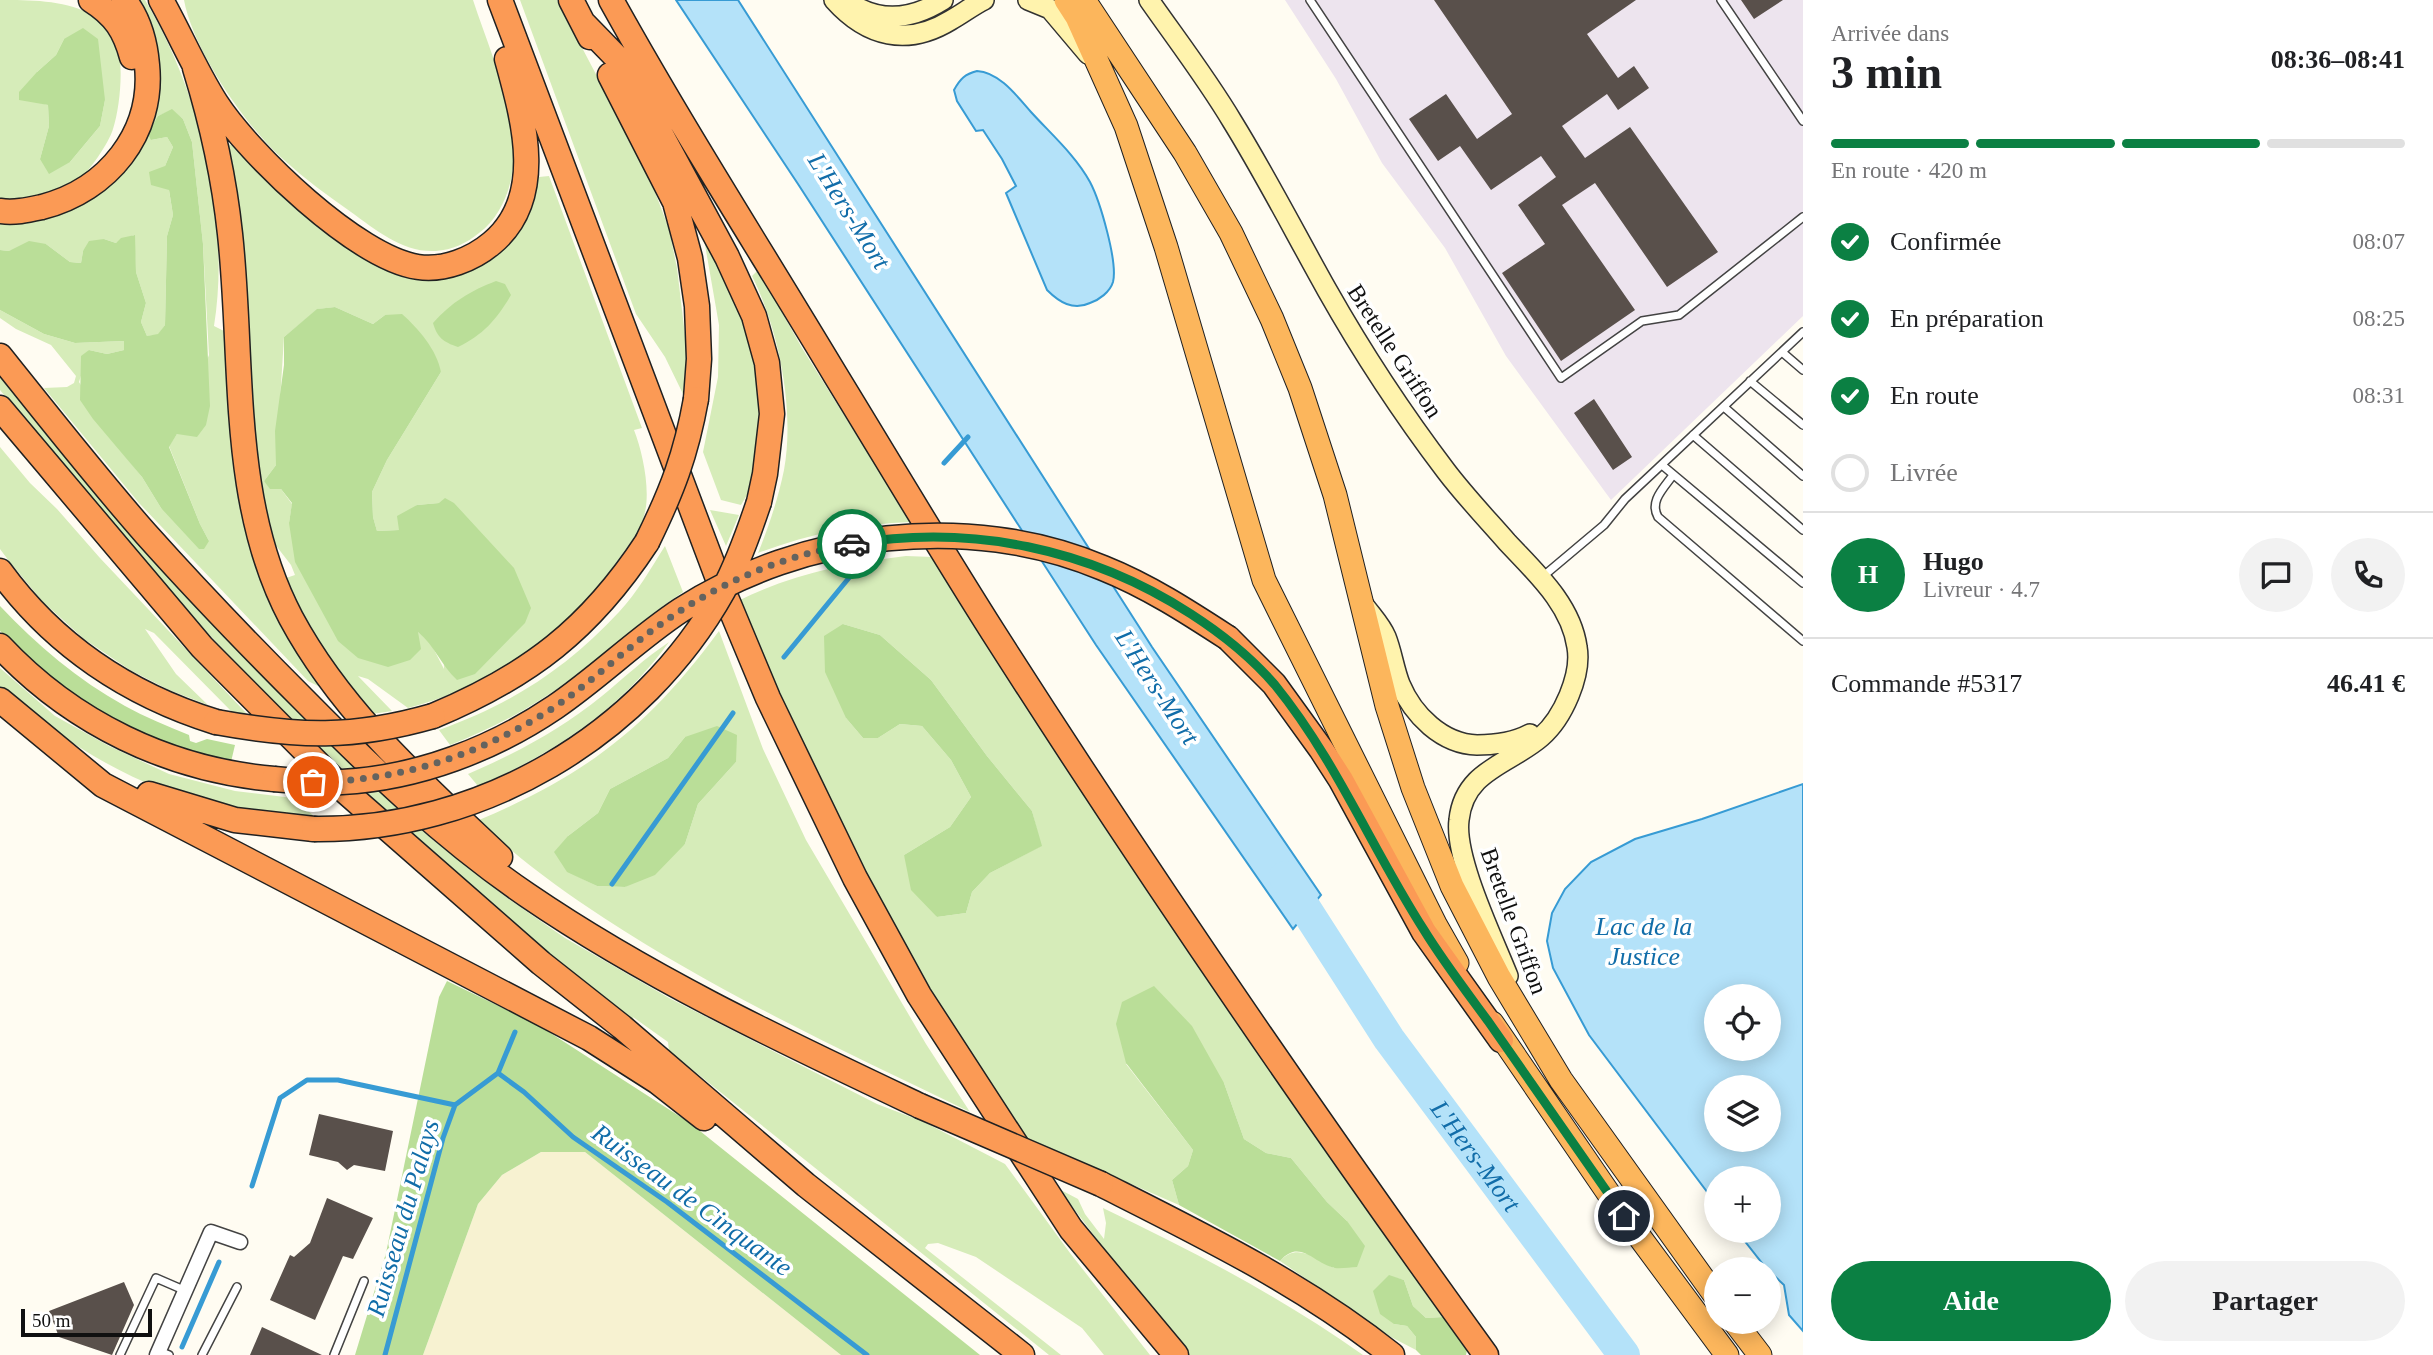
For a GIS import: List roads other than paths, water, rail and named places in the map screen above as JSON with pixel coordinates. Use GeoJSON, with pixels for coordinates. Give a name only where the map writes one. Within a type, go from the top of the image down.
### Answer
{"type":"FeatureCollection","features":[{"type":"Feature","properties":{"kind":"highway"},"geometry":{"type":"LineString","coordinates":[[92,0],[120,25],[132,57],[149,78]]}},
{"type":"Feature","properties":{"kind":"highway"},"geometry":{"type":"LineString","coordinates":[[0,211],[11,212],[52,204],[87,188],[101,179],[131,144],[147,102],[149,78],[143,36],[136,17],[124,0]]}},
{"type":"Feature","properties":{"kind":"highway"},"geometry":{"type":"LineString","coordinates":[[161,0],[217,105],[275,172],[314,207],[365,244],[384,255],[420,268],[451,264],[484,250],[498,238],[520,204],[527,164],[521,116],[506,55],[498,0]]}},
{"type":"Feature","properties":{"kind":"highway"},"geometry":{"type":"LineString","coordinates":[[498,0],[722,588],[768,698],[855,878],[919,995],[1071,1229],[1176,1355]]}},
{"type":"Feature","properties":{"kind":"highway"},"geometry":{"type":"LineString","coordinates":[[0,572],[48,627],[115,679],[184,712],[216,722],[287,734],[339,734],[376,730],[433,716],[506,682],[566,639],[602,603],[627,573],[647,542],[679,472],[688,444],[696,399],[699,359],[697,306],[690,258],[675,202],[572,0]]}},
{"type":"Feature","properties":{"kind":"highway"},"geometry":{"type":"LineString","coordinates":[[611,0],[665,97],[1020,673],[1167,899],[1319,1120],[1486,1355]]}},
{"type":"Feature","properties":{"kind":"highway"},"geometry":{"type":"LineString","coordinates":[[1066,0],[1077,17],[1126,126],[1162,234],[1264,580],[1436,926],[1501,1040]]}},
{"type":"Feature","properties":{"kind":"highway"},"geometry":{"type":"LineString","coordinates":[[1084,0],[1185,153],[1231,233],[1272,318],[1300,388],[1335,495],[1387,706],[1413,788],[1452,886],[1475,932],[1561,1080],[1704,1280]]}},
{"type":"Feature","properties":{"kind":"highway"},"geometry":{"type":"LineString","coordinates":[[67,754],[162,800],[235,820],[314,829],[341,829],[397,821],[468,803],[533,776],[592,739],[646,692],[670,666],[707,616],[723,590],[759,502],[772,414],[767,363],[754,316],[727,257],[622,64],[584,24]]}},
{"type":"Feature","properties":{"kind":"highway"},"geometry":{"type":"LineString","coordinates":[[195,68],[219,156],[230,235],[245,458],[256,524],[273,578],[291,617],[320,666],[398,760],[514,871],[584,931]]}},
{"type":"Feature","properties":{"kind":"highway"},"geometry":{"type":"LineString","coordinates":[[0,356],[146,533],[281,677],[370,767],[526,894],[662,979],[747,1023],[920,1107],[1101,1184],[1289,1282],[1362,1331],[1392,1355]]}},
{"type":"Feature","properties":{"kind":"highway"},"geometry":{"type":"LineString","coordinates":[[0,408],[202,647],[346,792],[541,963],[622,1027],[806,1185],[1022,1355]]}},
{"type":"Feature","properties":{"kind":"highway"},"geometry":{"type":"LineString","coordinates":[[0,646],[44,688],[69,706],[118,735],[154,752],[238,776],[343,782],[436,765],[508,734],[556,706],[655,628],[714,590],[745,575],[808,553],[884,539],[958,537],[1007,542],[1102,567],[1161,596],[1228,638],[1274,684],[1341,780],[1424,932],[1624,1216],[1727,1355]]}},
{"type":"Feature","properties":{"kind":"highway"},"geometry":{"type":"LineString","coordinates":[[0,700],[103,785],[600,1045],[658,1082],[779,1176],[806,1185]]}},
{"type":"Feature","properties":{"kind":"highway"},"geometry":{"type":"LineString","coordinates":[[1744,1334],[1760,1355]]}},
{"type":"Feature","properties":{"kind":"main road"},"geometry":{"type":"LineString","coordinates":[[834,0],[847,15],[870,29],[898,37],[924,34],[984,0]]}},
{"type":"Feature","properties":{"kind":"main road"},"geometry":{"type":"LineString","coordinates":[[846,0],[855,7],[885,17],[917,15],[943,0]]}},
{"type":"Feature","properties":{"kind":"main road"},"geometry":{"type":"LineString","coordinates":[[1028,0],[1050,9],[1096,63]]}},
{"type":"Feature","properties":{"kind":"main road","name":"Bretelle Griffon"},"geometry":{"type":"LineString","coordinates":[[1149,0],[1232,120],[1332,300],[1390,392],[1470,501],[1563,606],[1573,629],[1578,649],[1577,672],[1570,694],[1542,737],[1478,779],[1466,795],[1459,820],[1460,843],[1467,872],[1524,1016]]}},
{"type":"Feature","properties":{"kind":"main road"},"geometry":{"type":"LineString","coordinates":[[1361,602],[1385,634],[1400,684],[1414,709],[1447,738],[1469,744],[1496,745],[1519,740],[1555,719]]}},
{"type":"Feature","properties":{"kind":"street"},"geometry":{"type":"LineString","coordinates":[[162,1354],[211,1232],[240,1242]]}},
{"type":"Feature","properties":{"kind":"lane"},"geometry":{"type":"LineString","coordinates":[[1310,0],[1561,379],[1642,321],[1679,315],[1803,217]]}},
{"type":"Feature","properties":{"kind":"lane"},"geometry":{"type":"LineString","coordinates":[[1721,0],[1803,121]]}},
{"type":"Feature","properties":{"kind":"lane"},"geometry":{"type":"LineString","coordinates":[[1541,578],[1604,525],[1625,499],[1803,332]]}},
{"type":"Feature","properties":{"kind":"lane"},"geometry":{"type":"LineString","coordinates":[[1782,352],[1803,370]]}},
{"type":"Feature","properties":{"kind":"lane"},"geometry":{"type":"LineString","coordinates":[[1750,381],[1803,425]]}},
{"type":"Feature","properties":{"kind":"lane"},"geometry":{"type":"LineString","coordinates":[[1724,407],[1803,476]]}},
{"type":"Feature","properties":{"kind":"lane"},"geometry":{"type":"LineString","coordinates":[[1693,435],[1803,530]]}},
{"type":"Feature","properties":{"kind":"lane"},"geometry":{"type":"LineString","coordinates":[[1662,465],[1803,583]]}},
{"type":"Feature","properties":{"kind":"lane"},"geometry":{"type":"LineString","coordinates":[[1673,475],[1656,499],[1654,510],[1658,517],[1803,641]]}},
{"type":"Feature","properties":{"kind":"lane"},"geometry":{"type":"LineString","coordinates":[[120,1355],[156,1278],[186,1291]]}},
{"type":"Feature","properties":{"kind":"lane"},"geometry":{"type":"LineString","coordinates":[[334,1355],[364,1282]]}},
{"type":"Feature","properties":{"kind":"lane"},"geometry":{"type":"LineString","coordinates":[[202,1355],[237,1287]]}},
{"type":"Feature","properties":{"kind":"water"},"geometry":{"type":"Polygon","coordinates":[[[676,0],[738,0],[1152,647],[1321,895],[1293,929],[1096,645],[676,0]]]}},
{"type":"Feature","properties":{"kind":"water"},"geometry":{"type":"Polygon","coordinates":[[[977,71],[993,76],[1014,92],[1070,154],[1090,182],[1107,232],[1114,273],[1109,289],[1097,300],[1072,306],[1047,290],[1006,193],[1016,186],[983,130],[976,131],[957,101],[954,90],[958,83],[966,75],[977,71]]]}},
{"type":"Feature","properties":{"kind":"water","name":"Lac de la Justice"},"geometry":{"type":"Polygon","coordinates":[[[1803,784],[1803,1331],[1789,1315],[1784,1285],[1781,1282],[1781,1257],[1757,1257],[1746,1243],[1781,1243],[1781,1166],[1704,1166],[1704,1188],[1589,1035],[1553,968],[1547,941],[1552,913],[1565,889],[1591,862],[1635,839],[1803,784]]]}},
{"type":"Feature","properties":{"kind":"waterway"},"geometry":{"type":"LineString","coordinates":[[944,463],[968,437]]}},
{"type":"Feature","properties":{"kind":"waterway"},"geometry":{"type":"LineString","coordinates":[[784,657],[871,551]]}},
{"type":"Feature","properties":{"kind":"waterway"},"geometry":{"type":"LineString","coordinates":[[612,884],[733,713]]}},
{"type":"Feature","properties":{"kind":"waterway","name":"L'Hers-Mort"},"geometry":{"type":"LineString","coordinates":[[1285,877],[1389,1039],[1624,1355]]}},
{"type":"Feature","properties":{"kind":"waterway","name":"Ruisseau du Palays"},"geometry":{"type":"LineString","coordinates":[[385,1355],[443,1138],[455,1105],[498,1073],[515,1032]]}},
{"type":"Feature","properties":{"kind":"waterway","name":"Ruisseau de Cinquante"},"geometry":{"type":"LineString","coordinates":[[498,1073],[524,1092],[573,1137],[667,1202],[867,1355]]}},
{"type":"Feature","properties":{"kind":"waterway"},"geometry":{"type":"LineString","coordinates":[[252,1186],[280,1098],[307,1080],[338,1080],[455,1105]]}},
{"type":"Feature","properties":{"kind":"waterway"},"geometry":{"type":"LineString","coordinates":[[182,1347],[219,1262]]}}]}
